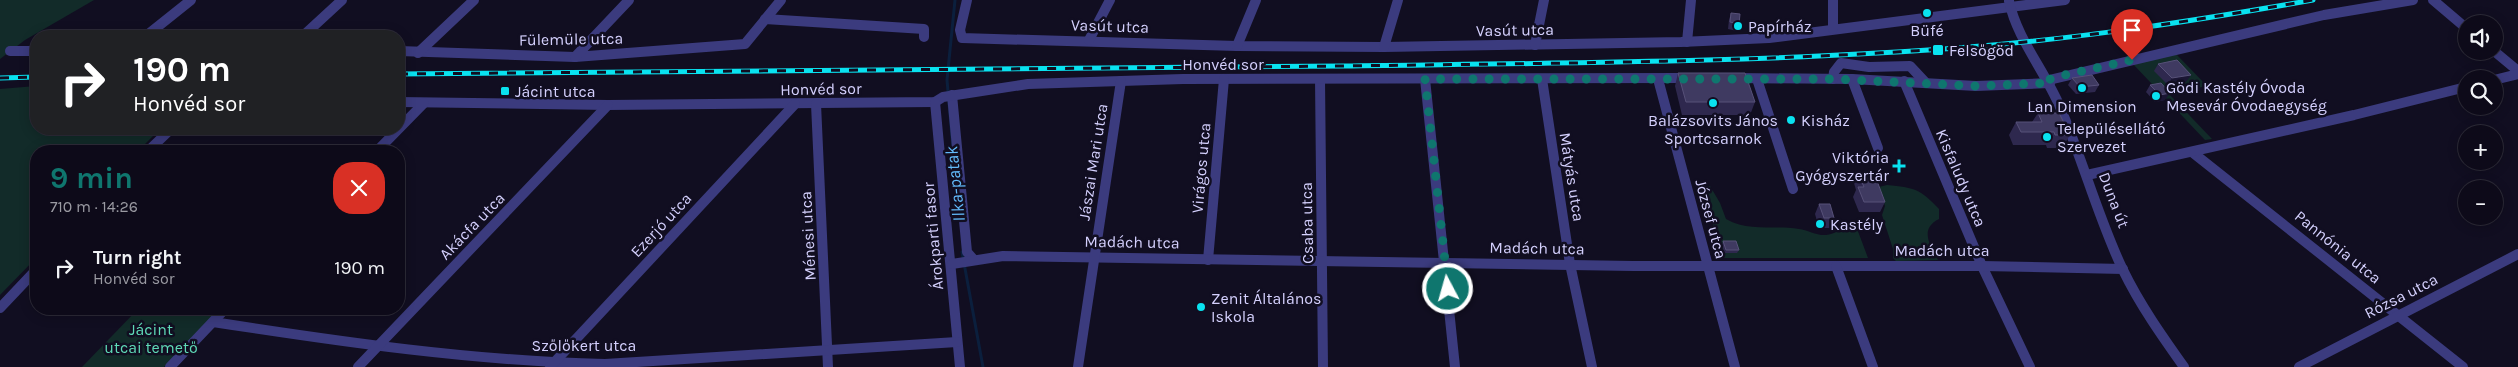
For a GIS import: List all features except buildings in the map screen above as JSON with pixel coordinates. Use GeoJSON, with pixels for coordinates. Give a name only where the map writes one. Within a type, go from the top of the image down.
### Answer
{"type":"FeatureCollection","features":[{"type":"Feature","properties":{"kind":"street"},"geometry":{"type":"LineString","coordinates":[[154,30],[191,0]]}},
{"type":"Feature","properties":{"kind":"street"},"geometry":{"type":"LineString","coordinates":[[310,30],[342,0]]}},
{"type":"Feature","properties":{"kind":"street"},"geometry":{"type":"LineString","coordinates":[[418,52],[474,0]]}},
{"type":"Feature","properties":{"kind":"street"},"geometry":{"type":"LineString","coordinates":[[575,57],[629,0]]}},
{"type":"Feature","properties":{"kind":"street"},"geometry":{"type":"LineString","coordinates":[[765,19],[781,0]]}},
{"type":"Feature","properties":{"kind":"street","name":"Vasút utca"},"geometry":{"type":"LineString","coordinates":[[967,0],[960,30],[962,38],[1089,40],[1237,46],[1535,45],[1687,42],[1769,38],[2009,3],[2065,0]]}},
{"type":"Feature","properties":{"kind":"street"},"geometry":{"type":"LineString","coordinates":[[1089,40],[1110,0]]}},
{"type":"Feature","properties":{"kind":"street"},"geometry":{"type":"LineString","coordinates":[[1237,46],[1256,0]]}},
{"type":"Feature","properties":{"kind":"street"},"geometry":{"type":"LineString","coordinates":[[1384,46],[1398,0]]}},
{"type":"Feature","properties":{"kind":"street"},"geometry":{"type":"LineString","coordinates":[[1535,45],[1544,0]]}},
{"type":"Feature","properties":{"kind":"street"},"geometry":{"type":"LineString","coordinates":[[1687,42],[1691,0]]}},
{"type":"Feature","properties":{"kind":"street"},"geometry":{"type":"LineString","coordinates":[[1833,0],[1833,29]]}},
{"type":"Feature","properties":{"kind":"street"},"geometry":{"type":"LineString","coordinates":[[1719,78],[1852,79],[1976,86],[2049,82],[2324,15],[2413,0]]}},
{"type":"Feature","properties":{"kind":"street"},"geometry":{"type":"LineString","coordinates":[[2432,0],[2458,21]]}},
{"type":"Feature","properties":{"kind":"street","name":"Duna út"},"geometry":{"type":"LineString","coordinates":[[2009,3],[2024,40],[2049,82],[2123,269],[2141,303],[2184,367]]}},
{"type":"Feature","properties":{"kind":"street"},"geometry":{"type":"LineString","coordinates":[[765,19],[924,28],[924,37]]}},
{"type":"Feature","properties":{"kind":"street","name":"Fülemüle utca"},"geometry":{"type":"LineString","coordinates":[[405,51],[575,57],[745,44],[765,19]]}},
{"type":"Feature","properties":{"kind":"street"},"geometry":{"type":"LineString","coordinates":[[10,51],[30,51]]}},
{"type":"Feature","properties":{"kind":"street"},"geometry":{"type":"LineString","coordinates":[[2503,59],[2518,72]]}},
{"type":"Feature","properties":{"kind":"street"},"geometry":{"type":"LineString","coordinates":[[1833,79],[1834,72],[1841,63],[1851,63],[1869,66],[1910,66],[1926,82]]}},
{"type":"Feature","properties":{"kind":"street"},"geometry":{"type":"LineString","coordinates":[[2503,77],[2518,72]]}},
{"type":"Feature","properties":{"kind":"street","name":"Honvéd sor"},"geometry":{"type":"LineString","coordinates":[[405,102],[608,105],[816,104],[945,97],[1028,84],[1121,81],[1700,78]]}},
{"type":"Feature","properties":{"kind":"street"},"geometry":{"type":"LineString","coordinates":[[1757,78],[1793,189]]}},
{"type":"Feature","properties":{"kind":"street","name":"Virágos utca"},"geometry":{"type":"LineString","coordinates":[[1208,260],[1224,79]]}},
{"type":"Feature","properties":{"kind":"street","name":"Csaba utca"},"geometry":{"type":"LineString","coordinates":[[1320,79],[1322,367]]}},
{"type":"Feature","properties":{"kind":"street"},"geometry":{"type":"LineString","coordinates":[[1425,79],[1455,367]]}},
{"type":"Feature","properties":{"kind":"street","name":"Mátyás utca"},"geometry":{"type":"LineString","coordinates":[[1542,79],[1570,264],[1592,367]]}},
{"type":"Feature","properties":{"kind":"street","name":"József utca"},"geometry":{"type":"LineString","coordinates":[[1658,79],[1706,266],[1735,367]]}},
{"type":"Feature","properties":{"kind":"street"},"geometry":{"type":"LineString","coordinates":[[1852,79],[1878,148]]}},
{"type":"Feature","properties":{"kind":"street","name":"Jászai Mari utca"},"geometry":{"type":"LineString","coordinates":[[1078,367],[1121,81]]}},
{"type":"Feature","properties":{"kind":"street","name":"Kisfaludy utca"},"geometry":{"type":"LineString","coordinates":[[1904,81],[1982,266],[2030,367]]}},
{"type":"Feature","properties":{"kind":"street"},"geometry":{"type":"LineString","coordinates":[[2087,175],[2458,89]]}},
{"type":"Feature","properties":{"kind":"street","name":"Árokparti fasor"},"geometry":{"type":"LineString","coordinates":[[945,97],[967,252],[972,260]]}},
{"type":"Feature","properties":{"kind":"street","name":"Árokparti fasor"},"geometry":{"type":"LineString","coordinates":[[945,97],[955,264],[957,342],[960,367]]}},
{"type":"Feature","properties":{"kind":"street"},"geometry":{"type":"LineString","coordinates":[[405,122],[424,103]]}},
{"type":"Feature","properties":{"kind":"street","name":"Ezerjó utca"},"geometry":{"type":"LineString","coordinates":[[551,366],[794,104]]}},
{"type":"Feature","properties":{"kind":"street","name":"Ménesi utca"},"geometry":{"type":"LineString","coordinates":[[816,104],[828,367]]}},
{"type":"Feature","properties":{"kind":"street","name":"Akácfa utca"},"geometry":{"type":"LineString","coordinates":[[358,367],[608,105]]}},
{"type":"Feature","properties":{"kind":"street"},"geometry":{"type":"LineString","coordinates":[[154,145],[165,135]]}},
{"type":"Feature","properties":{"kind":"street"},"geometry":{"type":"LineString","coordinates":[[383,145],[393,135]]}},
{"type":"Feature","properties":{"kind":"street","name":"Pannónia utca"},"geometry":{"type":"LineString","coordinates":[[2192,152],[2463,367]]}},
{"type":"Feature","properties":{"kind":"street","name":"Rózsa utca"},"geometry":{"type":"LineString","coordinates":[[2299,367],[2518,254]]}},
{"type":"Feature","properties":{"kind":"street","name":"Madách utca"},"geometry":{"type":"LineString","coordinates":[[955,264],[1003,256],[1322,262],[1706,266],[1982,266],[2123,269]]}},
{"type":"Feature","properties":{"kind":"street"},"geometry":{"type":"LineString","coordinates":[[1836,266],[1872,367]]}},
{"type":"Feature","properties":{"kind":"street"},"geometry":{"type":"LineString","coordinates":[[0,308],[30,276]]}},
{"type":"Feature","properties":{"kind":"street"},"geometry":{"type":"LineString","coordinates":[[170,367],[219,315]]}},
{"type":"Feature","properties":{"kind":"street","name":"Szőlőkert utca"},"geometry":{"type":"LineString","coordinates":[[212,322],[551,366],[605,366],[828,349],[957,342]]}},
{"type":"Feature","properties":{"kind":"green space"},"geometry":{"type":"Polygon","coordinates":[[[0,0],[94,0],[42,30],[30,30],[30,37],[0,59],[0,0]]]}},
{"type":"Feature","properties":{"kind":"green space"},"geometry":{"type":"Polygon","coordinates":[[[2176,54],[2207,86],[2169,94],[2212,139],[2205,140],[2133,64],[2176,54]]]}},
{"type":"Feature","properties":{"kind":"green space"},"geometry":{"type":"Polygon","coordinates":[[[30,86],[30,135],[154,135],[144,145],[30,145],[30,264],[0,295],[0,89],[30,86]]]}},
{"type":"Feature","properties":{"kind":"green space"},"geometry":{"type":"Polygon","coordinates":[[[1887,185],[1916,190],[1939,209],[1939,219],[1933,223],[1928,232],[1928,238],[1938,260],[1896,261],[1893,258],[1893,249],[1882,215],[1885,206],[1879,187],[1887,185]]]}},
{"type":"Feature","properties":{"kind":"green space"},"geometry":{"type":"Polygon","coordinates":[[[1702,186],[1710,186],[1720,203],[1726,219],[1735,223],[1753,227],[1799,229],[1823,235],[1835,233],[1847,225],[1856,226],[1868,258],[1722,258],[1702,186]]]}},
{"type":"Feature","properties":{"kind":"green space","name":"Jácint utcai temető"},"geometry":{"type":"Polygon","coordinates":[[[132,315],[213,315],[164,367],[82,367],[132,315]]]}},
{"type":"Feature","properties":{"kind":"waterway","name":"Ilka-patak"},"geometry":{"type":"LineString","coordinates":[[955,0],[947,80],[959,218]]}},
{"type":"Feature","properties":{"kind":"waterway","name":"Ilka-patak"},"geometry":{"type":"LineString","coordinates":[[962,252],[983,367]]}},
{"type":"Feature","properties":{"kind":"railway"},"geometry":{"type":"LineString","coordinates":[[405,74],[1343,66],[1656,61],[1813,56],[1969,47],[2056,39],[2185,21],[2313,0]]}},
{"type":"Feature","properties":{"kind":"railway"},"geometry":{"type":"LineString","coordinates":[[0,78],[30,77]]}},
{"type":"Feature","properties":{"kind":"place","name":"Büfé"},"geometry":{"type":"Point","coordinates":[1927,13]}},
{"type":"Feature","properties":{"kind":"place","name":"Papírház"},"geometry":{"type":"Point","coordinates":[1738,26]}},
{"type":"Feature","properties":{"kind":"place","name":"Felsőgöd"},"geometry":{"type":"Point","coordinates":[1938,50]}},
{"type":"Feature","properties":{"kind":"place","name":"Lan Dimension"},"geometry":{"type":"Point","coordinates":[2082,88]}},
{"type":"Feature","properties":{"kind":"place","name":"Jácint utca"},"geometry":{"type":"Point","coordinates":[505,91]}},
{"type":"Feature","properties":{"kind":"place","name":"Gödi Kastély Óvoda Mesevár Óvodaegység"},"geometry":{"type":"Point","coordinates":[2156,96]}},
{"type":"Feature","properties":{"kind":"place","name":"Balázsovits János Sportcsarnok"},"geometry":{"type":"Point","coordinates":[1713,103]}},
{"type":"Feature","properties":{"kind":"place","name":"Kisház"},"geometry":{"type":"Point","coordinates":[1791,120]}},
{"type":"Feature","properties":{"kind":"place","name":"Településellátó Szervezet"},"geometry":{"type":"Point","coordinates":[2047,137]}},
{"type":"Feature","properties":{"kind":"place","name":"Viktória Gyógyszertár"},"geometry":{"type":"Point","coordinates":[1899,166]}},
{"type":"Feature","properties":{"kind":"place","name":"Kastély"},"geometry":{"type":"Point","coordinates":[1820,224]}},
{"type":"Feature","properties":{"kind":"place","name":"Zenit Általános Iskola"},"geometry":{"type":"Point","coordinates":[1201,307]}},
{"type":"Feature","properties":{"kind":"route"},"geometry":{"type":"LineString","coordinates":[[1448,289],[1425,79],[1833,79],[1976,86],[2050,83],[2048,80],[2056,77],[2100,69],[2132,60]]}}]}
